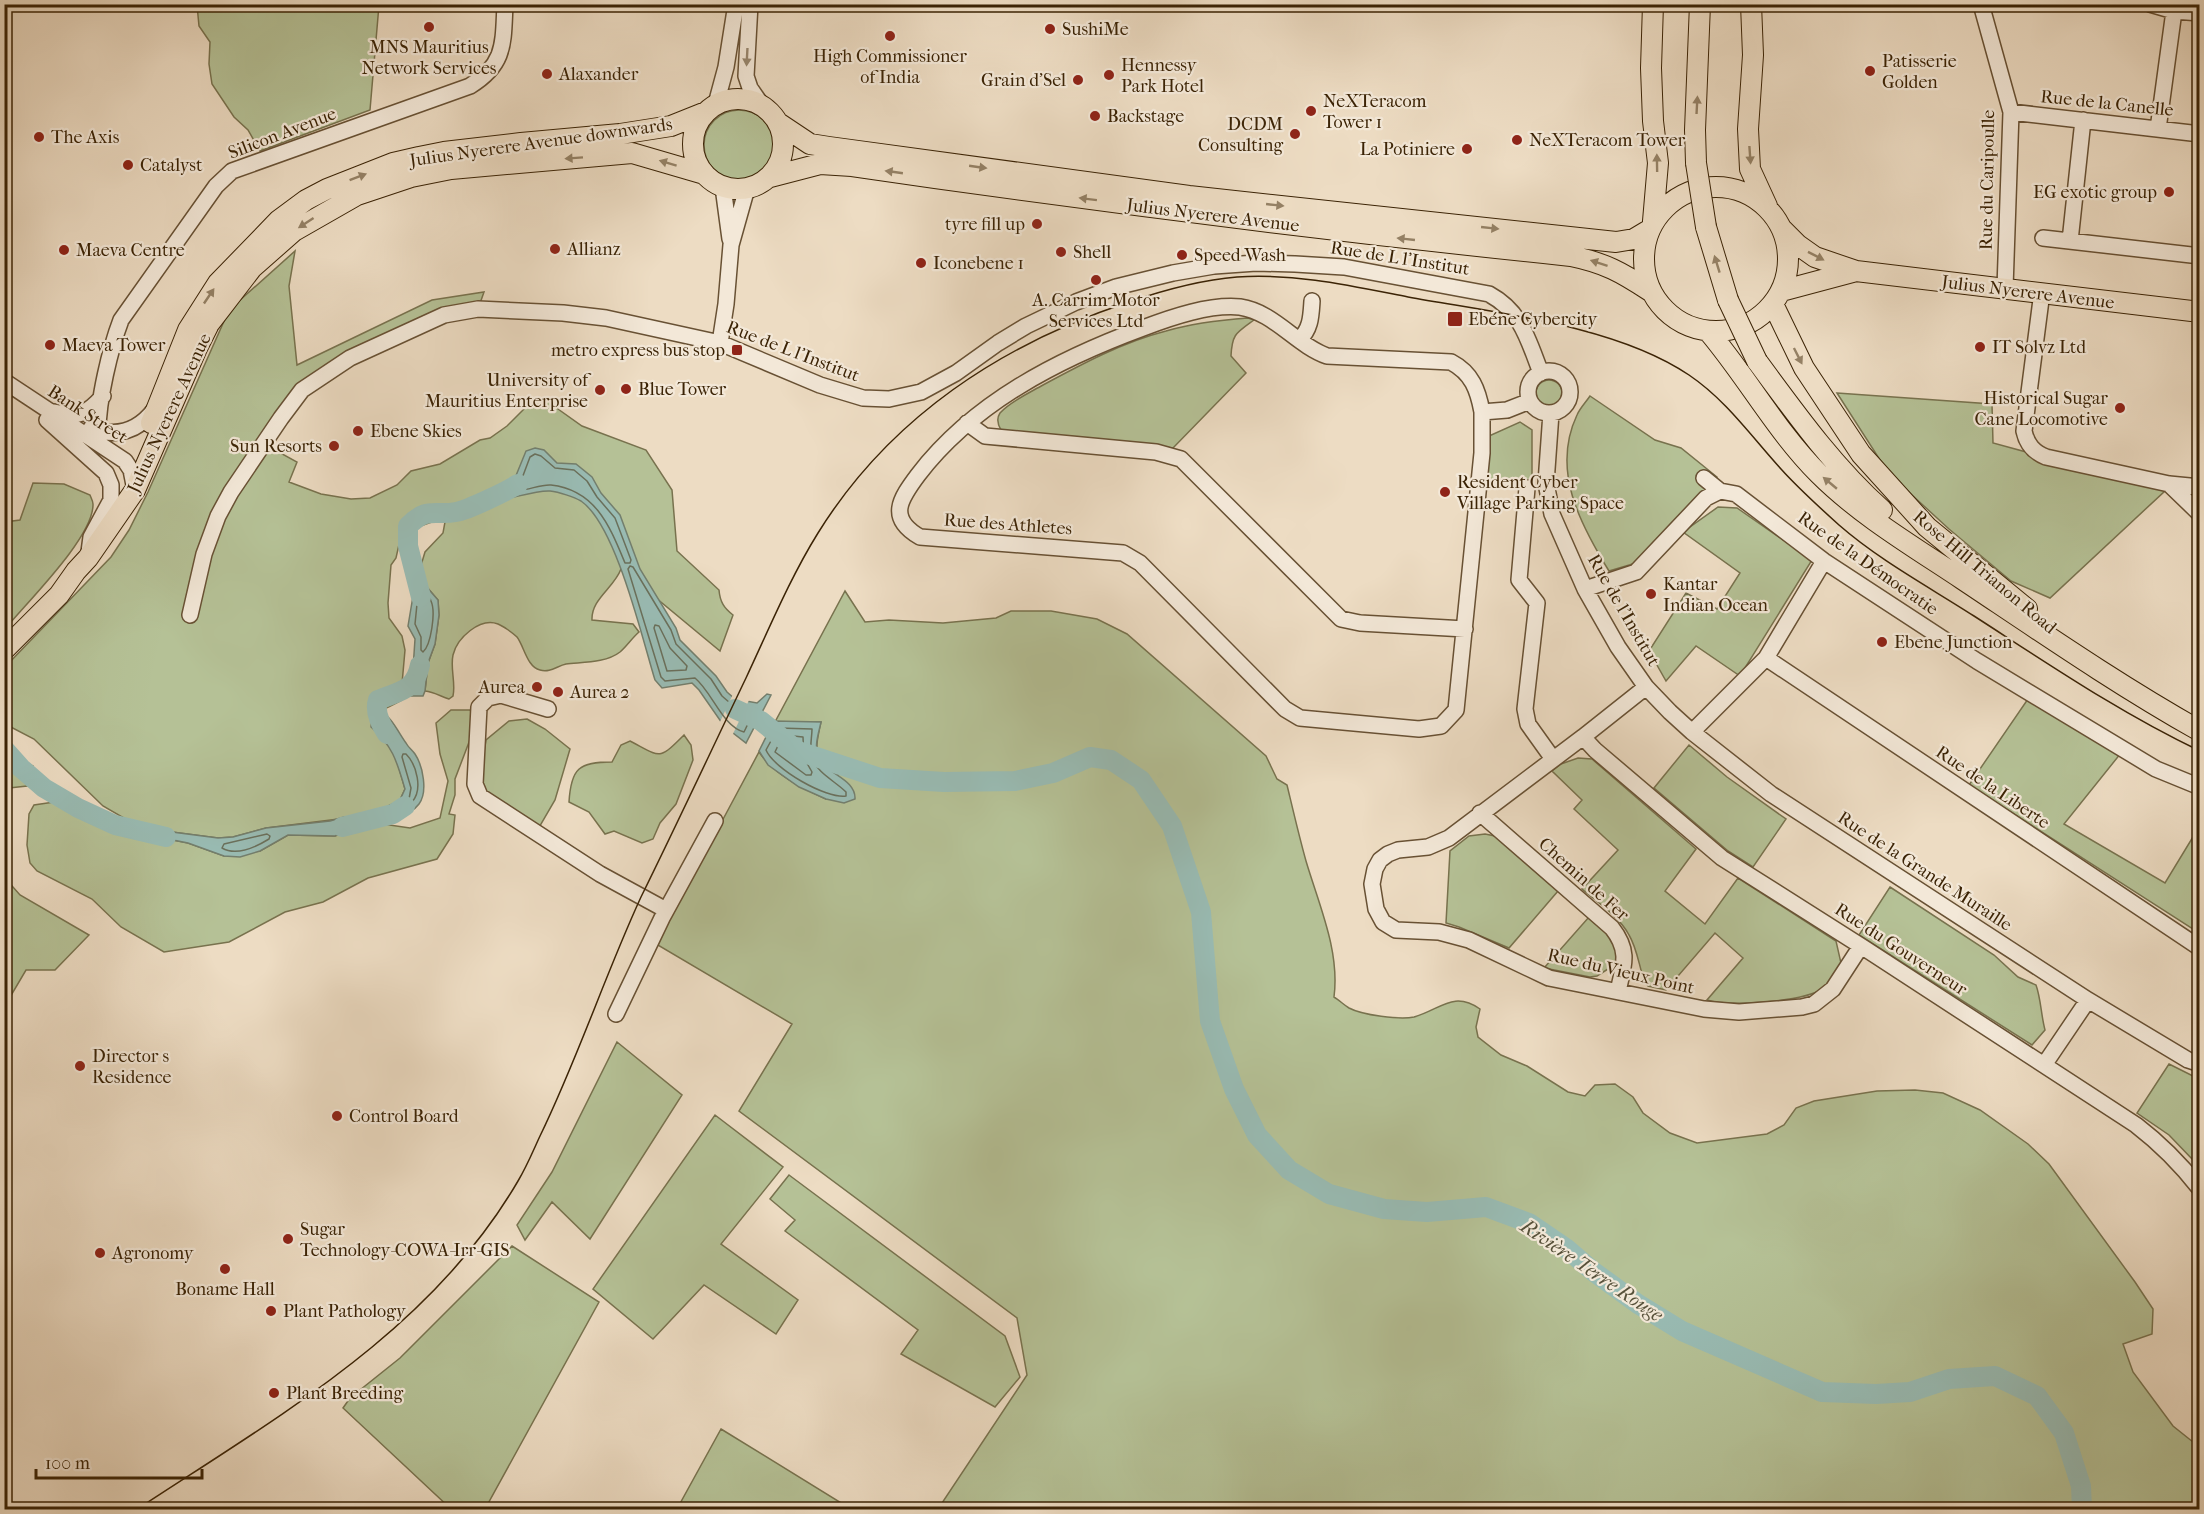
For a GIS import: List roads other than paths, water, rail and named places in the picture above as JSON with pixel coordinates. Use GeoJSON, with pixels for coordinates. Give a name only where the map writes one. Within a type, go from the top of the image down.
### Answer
{"type":"FeatureCollection","features":[{"type":"Feature","properties":{"kind":"main road"},"geometry":{"type":"LineString","coordinates":[[1651,225],[1658,164],[1653,121],[1651,68],[1653,4]]}},
{"type":"Feature","properties":{"kind":"main road"},"geometry":{"type":"LineString","coordinates":[[1700,4],[1695,130],[1696,163],[1706,227],[1728,300],[1757,361],[1813,438],[1840,470],[1893,520],[1979,591]]}},
{"type":"Feature","properties":{"kind":"main road"},"geometry":{"type":"LineString","coordinates":[[1751,4],[1753,45],[1748,129],[1750,169],[1768,208]]}},
{"type":"Feature","properties":{"kind":"main road"},"geometry":{"type":"LineString","coordinates":[[1753,45],[1761,15],[1760,4]]}},
{"type":"Feature","properties":{"kind":"main road"},"geometry":{"type":"LineString","coordinates":[[731,99],[747,99],[772,113],[780,124],[784,138],[784,152],[779,165],[770,177],[759,184],[735,189],[723,187],[704,174],[693,150],[693,136],[698,123],[711,108],[731,99]]}},
{"type":"Feature","properties":{"kind":"main road","name":"Julius Nyerere Avenue downwards"},"geometry":{"type":"LineString","coordinates":[[88,558],[128,485],[188,330],[218,283],[279,220],[306,200],[320,192],[393,163],[419,157],[630,133],[671,126],[711,108]]}},
{"type":"Feature","properties":{"kind":"main road","name":"Julius Nyerere Avenue"},"geometry":{"type":"LineString","coordinates":[[780,124],[810,144],[829,147],[1189,196],[1616,242],[1634,239],[1651,225],[1668,204],[1686,192],[1708,187],[1730,188],[1751,195],[1768,208],[1782,230],[1815,257],[1856,271],[2199,312]]}},
{"type":"Feature","properties":{"kind":"main road","name":"Julius Nyerere Avenue"},"geometry":{"type":"LineString","coordinates":[[4,650],[59,595],[135,490],[209,324],[252,268],[294,231],[357,195],[411,177],[451,169],[632,153],[704,174]]}},
{"type":"Feature","properties":{"kind":"main road","name":"Julius Nyerere Avenue"},"geometry":{"type":"LineString","coordinates":[[770,177],[806,166],[834,164],[1161,209],[1405,239],[1570,256],[1596,261],[1619,270],[1650,291]]}},
{"type":"Feature","properties":{"kind":"main road","name":"Julius Nyerere Avenue"},"geometry":{"type":"LineString","coordinates":[[1651,225],[1643,250],[1644,271],[1650,291],[1669,314],[1688,325],[1708,331],[1732,329],[1755,320],[1777,297],[1788,271],[1788,250],[1782,230]]}},
{"type":"Feature","properties":{"kind":"main road","name":"Julius Nyerere Avenue"},"geometry":{"type":"LineString","coordinates":[[1777,297],[1856,271]]}},
{"type":"Feature","properties":{"kind":"main road","name":"Rose Hill Trianon Road"},"geometry":{"type":"LineString","coordinates":[[1777,297],[1804,368],[1868,462],[1927,527],[2113,678]]}},
{"type":"Feature","properties":{"kind":"main road"},"geometry":{"type":"LineString","coordinates":[[1708,331],[1726,352],[1758,400],[1819,474],[1877,522],[1979,591]]}},
{"type":"Feature","properties":{"kind":"main road","name":"Rose Hill Trianon Road"},"geometry":{"type":"LineString","coordinates":[[1979,591],[2199,731]]}},
{"type":"Feature","properties":{"kind":"street","name":"Silicon Avenue"},"geometry":{"type":"LineString","coordinates":[[98,430],[116,332],[121,320],[216,186],[232,171],[470,86],[486,76],[496,66],[501,50],[505,4]]}},
{"type":"Feature","properties":{"kind":"street"},"geometry":{"type":"LineString","coordinates":[[711,108],[726,67],[736,4]]}},
{"type":"Feature","properties":{"kind":"street"},"geometry":{"type":"LineString","coordinates":[[750,4],[746,76],[750,88],[761,105]]}},
{"type":"Feature","properties":{"kind":"street","name":"Rue du Caripoulle"},"geometry":{"type":"LineString","coordinates":[[1980,4],[2010,112],[2005,288]]}},
{"type":"Feature","properties":{"kind":"street"},"geometry":{"type":"LineString","coordinates":[[2150,4],[2174,11],[2199,13]]}},
{"type":"Feature","properties":{"kind":"street"},"geometry":{"type":"LineString","coordinates":[[2158,129],[2174,11]]}},
{"type":"Feature","properties":{"kind":"street","name":"Rue de la Canelle"},"geometry":{"type":"LineString","coordinates":[[2010,112],[2199,134]]}},
{"type":"Feature","properties":{"kind":"street"},"geometry":{"type":"LineString","coordinates":[[2070,241],[2083,120]]}},
{"type":"Feature","properties":{"kind":"street"},"geometry":{"type":"LineString","coordinates":[[723,187],[731,245]]}},
{"type":"Feature","properties":{"kind":"street"},"geometry":{"type":"LineString","coordinates":[[720,343],[731,245],[747,188]]}},
{"type":"Feature","properties":{"kind":"street"},"geometry":{"type":"LineString","coordinates":[[2043,238],[2199,256]]}},
{"type":"Feature","properties":{"kind":"street","name":"Rue de L l'Institut"},"geometry":{"type":"LineString","coordinates":[[190,615],[204,554],[218,516],[231,492],[302,390],[350,358],[444,315],[478,309],[563,313],[606,318],[720,343],[820,385],[863,398],[889,399],[921,392],[957,373],[1026,326],[1076,302],[1116,287],[1214,266],[1256,263],[1295,264],[1344,267],[1489,294],[1500,300],[1518,317],[1541,373]]}},
{"type":"Feature","properties":{"kind":"street"},"geometry":{"type":"LineString","coordinates":[[2042,292],[2024,431],[2031,448],[2046,457],[2169,484],[2199,488]]}},
{"type":"Feature","properties":{"kind":"street"},"geometry":{"type":"LineString","coordinates":[[1299,340],[1306,333],[1310,323],[1312,301]]}},
{"type":"Feature","properties":{"kind":"street","name":"Rue des Athletes"},"geometry":{"type":"LineString","coordinates":[[1240,307],[1258,313],[1315,351],[1327,356],[1451,362],[1464,369],[1474,385],[1482,412],[1482,453],[1456,710],[1441,726],[1419,729],[1300,718],[1285,709],[1140,563],[1124,553],[920,537],[907,530],[901,519],[899,507],[902,496],[934,454],[967,423],[1021,384],[1098,344],[1159,322],[1202,310],[1240,307]]}},
{"type":"Feature","properties":{"kind":"street"},"geometry":{"type":"LineString","coordinates":[[1541,373],[1560,374],[1569,383],[1568,403],[1557,412],[1539,411],[1530,401],[1528,388],[1535,376],[1541,373]]}},
{"type":"Feature","properties":{"kind":"street","name":"Bank Street"},"geometry":{"type":"LineString","coordinates":[[4,381],[46,414],[125,462],[131,470],[135,490]]}},
{"type":"Feature","properties":{"kind":"street"},"geometry":{"type":"LineString","coordinates":[[4,388],[46,414],[126,478],[137,478],[143,472]]}},
{"type":"Feature","properties":{"kind":"street"},"geometry":{"type":"LineString","coordinates":[[46,414],[69,416],[82,414],[90,410],[103,396]]}},
{"type":"Feature","properties":{"kind":"street"},"geometry":{"type":"LineString","coordinates":[[1482,412],[1507,410],[1530,401]]}},
{"type":"Feature","properties":{"kind":"street"},"geometry":{"type":"LineString","coordinates":[[46,414],[98,430],[120,433],[133,429],[146,421],[158,406]]}},
{"type":"Feature","properties":{"kind":"street","name":"Rue de l'Institut"},"geometry":{"type":"LineString","coordinates":[[1551,413],[1546,483],[1552,514],[1585,589],[1618,647],[1646,687]]}},
{"type":"Feature","properties":{"kind":"street"},"geometry":{"type":"LineString","coordinates":[[46,414],[106,473],[111,485],[111,500],[91,537],[88,558]]}},
{"type":"Feature","properties":{"kind":"street"},"geometry":{"type":"LineString","coordinates":[[967,423],[985,436],[1156,452],[1181,459],[1341,619],[1360,623],[1465,629]]}},
{"type":"Feature","properties":{"kind":"street","name":"Rue de la Démocratie"},"geometry":{"type":"LineString","coordinates":[[1704,478],[1720,491],[1736,494],[1824,561],[1977,660],[2146,763],[2199,787]]}},
{"type":"Feature","properties":{"kind":"street"},"geometry":{"type":"LineString","coordinates":[[2169,484],[2199,514]]}},
{"type":"Feature","properties":{"kind":"street"},"geometry":{"type":"LineString","coordinates":[[1527,488],[1519,580],[1537,603],[1525,708],[1528,724],[1553,759]]}},
{"type":"Feature","properties":{"kind":"street"},"geometry":{"type":"LineString","coordinates":[[1585,589],[1636,572],[1706,498],[1720,491]]}},
{"type":"Feature","properties":{"kind":"street"},"geometry":{"type":"LineString","coordinates":[[1692,732],[1766,658],[1824,561]]}},
{"type":"Feature","properties":{"kind":"street","name":"Rue de la Liberte"},"geometry":{"type":"LineString","coordinates":[[1766,658],[2199,948]]}},
{"type":"Feature","properties":{"kind":"street","name":"Rue du Vieux Point"},"geometry":{"type":"LineString","coordinates":[[1646,687],[1583,737],[1440,843],[1428,847],[1398,850],[1380,860],[1375,869],[1372,884],[1376,909],[1383,922],[1388,927],[1404,932],[1438,932],[1469,939],[1549,978],[1719,1011],[1802,1007],[1814,1004],[1833,989],[1862,946]]}},
{"type":"Feature","properties":{"kind":"street","name":"Rue de la Grande Muraille"},"geometry":{"type":"LineString","coordinates":[[1646,687],[1692,732],[1771,794],[2088,1000],[2199,1064]]}},
{"type":"Feature","properties":{"kind":"street"},"geometry":{"type":"LineString","coordinates":[[548,709],[501,695],[488,698],[479,707],[475,784],[477,791],[480,796],[600,874],[666,910]]}},
{"type":"Feature","properties":{"kind":"street","name":"Rue du Gouverneur"},"geometry":{"type":"LineString","coordinates":[[1583,737],[1595,750],[1722,858],[1862,946],[2136,1125],[2180,1163],[2199,1189]]}},
{"type":"Feature","properties":{"kind":"street","name":"Chemin de Fer"},"geometry":{"type":"LineString","coordinates":[[1480,813],[1617,933],[1621,939],[1624,955],[1617,992]]}},
{"type":"Feature","properties":{"kind":"street"},"geometry":{"type":"LineString","coordinates":[[616,1014],[666,910],[715,821]]}},
{"type":"Feature","properties":{"kind":"street"},"geometry":{"type":"LineString","coordinates":[[2044,1065],[2088,1000]]}},
{"type":"Feature","properties":{"kind":"water"},"geometry":{"type":"Polygon","coordinates":[[[535,448],[544,450],[557,463],[576,464],[592,477],[601,493],[620,515],[640,569],[676,628],[680,640],[716,676],[727,692],[735,699],[757,703],[767,694],[771,695],[746,743],[724,726],[692,683],[662,688],[655,680],[616,557],[606,533],[594,514],[581,501],[550,491],[500,500],[492,494],[515,478],[526,451],[535,448]]]}},
{"type":"Feature","properties":{"kind":"water"},"geometry":{"type":"Polygon","coordinates":[[[414,572],[419,572],[425,585],[438,600],[439,615],[435,644],[428,663],[423,696],[411,696],[407,693],[407,684],[413,669],[415,639],[408,626],[413,596],[410,581],[414,572]]]}},
{"type":"Feature","properties":{"kind":"water"},"geometry":{"type":"Polygon","coordinates":[[[379,710],[391,721],[415,754],[420,765],[424,786],[422,799],[416,808],[386,822],[381,819],[380,815],[388,806],[399,802],[405,789],[393,755],[371,727],[372,717],[379,710]]]}},
{"type":"Feature","properties":{"kind":"water"},"geometry":{"type":"Polygon","coordinates":[[[774,721],[821,722],[817,743],[818,756],[826,767],[850,786],[855,799],[844,803],[826,799],[799,787],[768,765],[759,751],[774,721]]]}},
{"type":"Feature","properties":{"kind":"water"},"geometry":{"type":"Polygon","coordinates":[[[355,817],[369,822],[335,836],[288,835],[260,851],[240,857],[224,856],[188,843],[143,834],[141,828],[218,838],[233,837],[266,828],[330,821],[355,817]]]}},
{"type":"Feature","properties":{"kind":"waterway","name":"Rivière Terre Rouge"},"geometry":{"type":"LineString","coordinates":[[421,597],[408,546],[408,526],[426,514],[462,511],[518,484]]}},
{"type":"Feature","properties":{"kind":"waterway","name":"Rivière Terre Rouge"},"geometry":{"type":"LineString","coordinates":[[387,734],[380,722],[378,700],[410,685],[418,674],[420,665]]}},
{"type":"Feature","properties":{"kind":"waterway","name":"Rivière Terre Rouge"},"geometry":{"type":"LineString","coordinates":[[735,709],[761,721],[798,751],[880,778],[944,782],[1015,781],[1053,773],[1090,757],[1111,760],[1141,780],[1172,826],[1201,912],[1210,1021],[1234,1089],[1257,1135],[1289,1170],[1329,1194],[1384,1209],[1427,1212],[1486,1207],[1529,1223],[1638,1304],[1682,1331],[1822,1392],[1876,1394],[1910,1392],[1949,1379],[1995,1376],[2037,1396],[2064,1433],[2081,1486],[2082,1510]]}},
{"type":"Feature","properties":{"kind":"waterway","name":"Rivière Terre Rouge"},"geometry":{"type":"LineString","coordinates":[[4,749],[44,788],[78,808],[115,825],[166,837]]}},
{"type":"Feature","properties":{"kind":"waterway","name":"Rivière Terre Rouge"},"geometry":{"type":"LineString","coordinates":[[342,827],[393,814],[405,806]]}},
{"type":"Feature","properties":{"kind":"tram line"},"geometry":{"type":"LineString","coordinates":[[136,1510],[296,1405],[347,1367],[396,1326],[441,1283],[482,1234],[527,1164],[567,1077],[641,897],[789,586],[818,533],[847,491],[879,454],[915,420],[953,390],[994,363],[1082,319],[1142,298],[1196,283],[1223,278],[1259,276],[1345,285],[1516,316],[1553,323],[1626,344],[1659,358],[1689,375],[1715,396],[1802,491],[1854,538],[2084,687],[2200,751]]}},
{"type":"Feature","properties":{"kind":"place","name":"MNS Mauritius Network Services"},"geometry":{"type":"Point","coordinates":[429,27]}},
{"type":"Feature","properties":{"kind":"place","name":"SushiMe"},"geometry":{"type":"Point","coordinates":[1050,29]}},
{"type":"Feature","properties":{"kind":"place","name":"High Commissioner of India"},"geometry":{"type":"Point","coordinates":[890,36]}},
{"type":"Feature","properties":{"kind":"place","name":"Patisserie Golden"},"geometry":{"type":"Point","coordinates":[1870,71]}},
{"type":"Feature","properties":{"kind":"place","name":"Alaxander"},"geometry":{"type":"Point","coordinates":[547,74]}},
{"type":"Feature","properties":{"kind":"place","name":"Hennessy Park Hotel"},"geometry":{"type":"Point","coordinates":[1109,75]}},
{"type":"Feature","properties":{"kind":"place","name":"Grain d'Sel"},"geometry":{"type":"Point","coordinates":[1078,80]}},
{"type":"Feature","properties":{"kind":"place","name":"NeXTeracom Tower 1"},"geometry":{"type":"Point","coordinates":[1311,111]}},
{"type":"Feature","properties":{"kind":"place","name":"Backstage"},"geometry":{"type":"Point","coordinates":[1095,116]}},
{"type":"Feature","properties":{"kind":"place","name":"DCDM Consulting"},"geometry":{"type":"Point","coordinates":[1295,134]}},
{"type":"Feature","properties":{"kind":"place","name":"The Axis"},"geometry":{"type":"Point","coordinates":[39,137]}},
{"type":"Feature","properties":{"kind":"place","name":"NeXTeracom Tower"},"geometry":{"type":"Point","coordinates":[1517,140]}},
{"type":"Feature","properties":{"kind":"place","name":"La Potiniere"},"geometry":{"type":"Point","coordinates":[1467,149]}},
{"type":"Feature","properties":{"kind":"place","name":"Catalyst"},"geometry":{"type":"Point","coordinates":[128,165]}},
{"type":"Feature","properties":{"kind":"place","name":"EG exotic group"},"geometry":{"type":"Point","coordinates":[2169,192]}},
{"type":"Feature","properties":{"kind":"place","name":"tyre fill up"},"geometry":{"type":"Point","coordinates":[1037,224]}},
{"type":"Feature","properties":{"kind":"place","name":"Allianz"},"geometry":{"type":"Point","coordinates":[555,249]}},
{"type":"Feature","properties":{"kind":"place","name":"Maeva Centre"},"geometry":{"type":"Point","coordinates":[64,250]}},
{"type":"Feature","properties":{"kind":"place","name":"Shell"},"geometry":{"type":"Point","coordinates":[1061,252]}},
{"type":"Feature","properties":{"kind":"place","name":"Speed Wash"},"geometry":{"type":"Point","coordinates":[1182,255]}},
{"type":"Feature","properties":{"kind":"place","name":"Iconebene 1"},"geometry":{"type":"Point","coordinates":[921,263]}},
{"type":"Feature","properties":{"kind":"place","name":"A. Carrim Motor Services Ltd"},"geometry":{"type":"Point","coordinates":[1096,280]}},
{"type":"Feature","properties":{"kind":"place","name":"Ebéne Cybercity"},"geometry":{"type":"Point","coordinates":[1455,319]}},
{"type":"Feature","properties":{"kind":"place","name":"Maeva Tower"},"geometry":{"type":"Point","coordinates":[50,345]}},
{"type":"Feature","properties":{"kind":"place","name":"IT Solvz Ltd"},"geometry":{"type":"Point","coordinates":[1980,347]}},
{"type":"Feature","properties":{"kind":"place","name":"metro express bus stop"},"geometry":{"type":"Point","coordinates":[737,350]}},
{"type":"Feature","properties":{"kind":"place","name":"Blue Tower"},"geometry":{"type":"Point","coordinates":[626,389]}},
{"type":"Feature","properties":{"kind":"place","name":"University of Mauritius Enterprise"},"geometry":{"type":"Point","coordinates":[600,390]}},
{"type":"Feature","properties":{"kind":"place","name":"Historical Sugar Cane Locomotive"},"geometry":{"type":"Point","coordinates":[2120,408]}},
{"type":"Feature","properties":{"kind":"place","name":"Ebene Skies"},"geometry":{"type":"Point","coordinates":[358,431]}},
{"type":"Feature","properties":{"kind":"place","name":"Sun Resorts"},"geometry":{"type":"Point","coordinates":[334,446]}},
{"type":"Feature","properties":{"kind":"place","name":"Resident Cyber Village Parking Space"},"geometry":{"type":"Point","coordinates":[1445,492]}},
{"type":"Feature","properties":{"kind":"place","name":"Kantar Indian Ocean"},"geometry":{"type":"Point","coordinates":[1651,594]}},
{"type":"Feature","properties":{"kind":"place","name":"Ebene Junction"},"geometry":{"type":"Point","coordinates":[1882,642]}},
{"type":"Feature","properties":{"kind":"place","name":"Aurea"},"geometry":{"type":"Point","coordinates":[537,687]}},
{"type":"Feature","properties":{"kind":"place","name":"Aurea 2"},"geometry":{"type":"Point","coordinates":[558,692]}},
{"type":"Feature","properties":{"kind":"place","name":"Director s Residence"},"geometry":{"type":"Point","coordinates":[80,1066]}},
{"type":"Feature","properties":{"kind":"place","name":"Control Board"},"geometry":{"type":"Point","coordinates":[337,1116]}},
{"type":"Feature","properties":{"kind":"place","name":"Sugar Technology-COWA-Irr-GIS"},"geometry":{"type":"Point","coordinates":[288,1239]}},
{"type":"Feature","properties":{"kind":"place","name":"Agronomy"},"geometry":{"type":"Point","coordinates":[100,1253]}},
{"type":"Feature","properties":{"kind":"place","name":"Boname Hall"},"geometry":{"type":"Point","coordinates":[225,1269]}},
{"type":"Feature","properties":{"kind":"place","name":"Plant Pathology"},"geometry":{"type":"Point","coordinates":[271,1311]}},
{"type":"Feature","properties":{"kind":"place","name":"Plant Breeding"},"geometry":{"type":"Point","coordinates":[274,1393]}}]}
